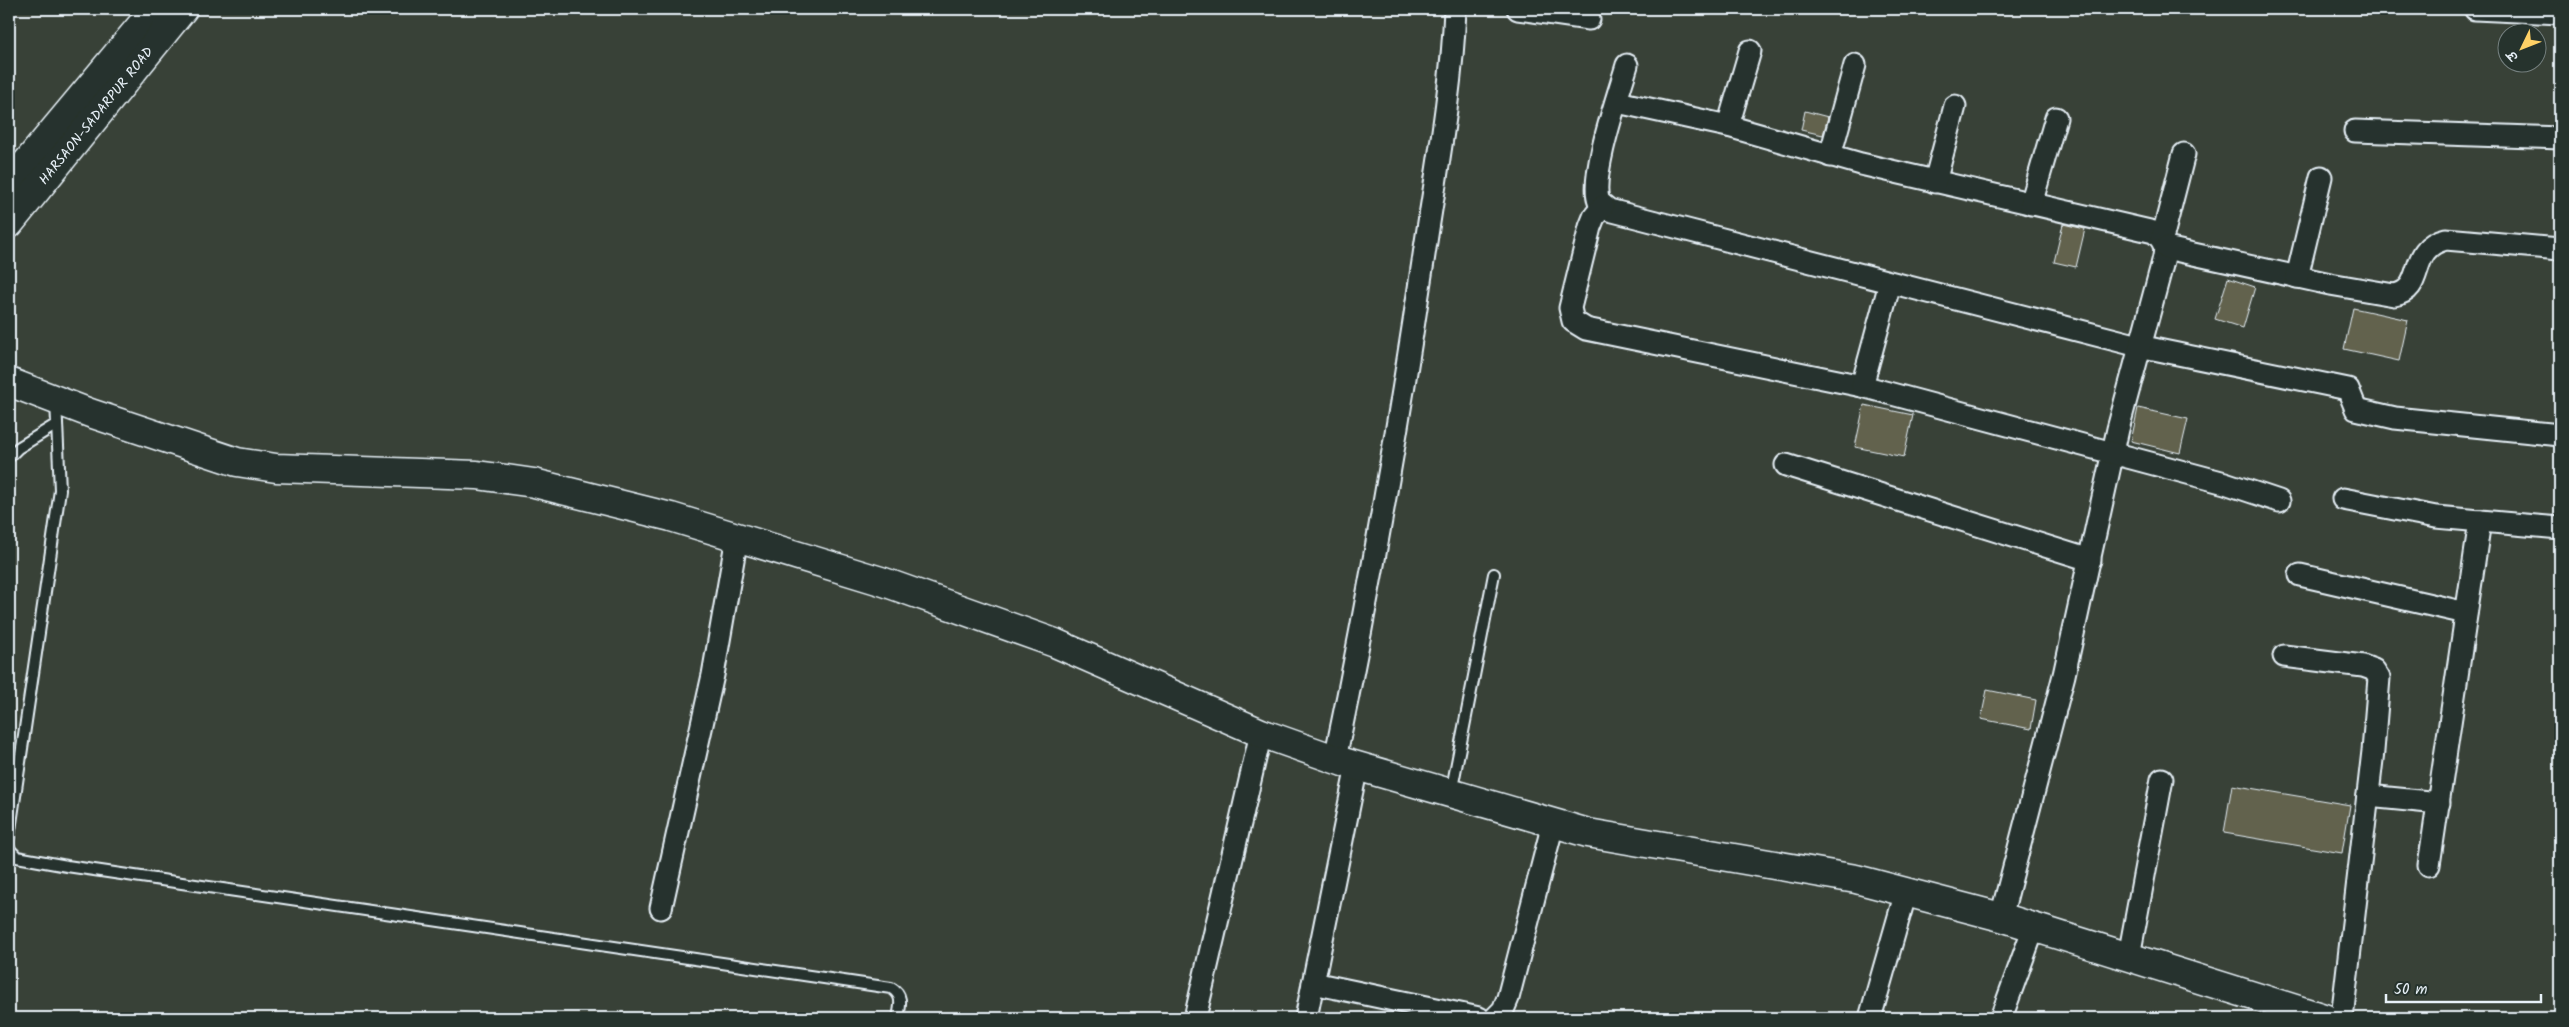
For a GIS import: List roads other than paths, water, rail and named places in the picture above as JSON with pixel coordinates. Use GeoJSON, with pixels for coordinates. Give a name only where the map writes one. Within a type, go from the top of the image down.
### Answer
{"type":"FeatureCollection","features":[{"type":"Feature","properties":{"kind":"street","name":"HARSAON-SADARPUR ROAD"},"geometry":{"type":"LineString","coordinates":[[9,184],[154,9]]}},
{"type":"Feature","properties":{"kind":"street","name":"HARSAON-SADARPUR ROAD"},"geometry":{"type":"LineString","coordinates":[[9,224],[182,9]]}},
{"type":"Feature","properties":{"kind":"street"},"geometry":{"type":"LineString","coordinates":[[1306,1018],[1346,763],[1354,670],[1408,367],[1449,82],[1455,9]]}},
{"type":"Feature","properties":{"kind":"street"},"geometry":{"type":"LineString","coordinates":[[1518,9],[1589,19]]}},
{"type":"Feature","properties":{"kind":"street"},"geometry":{"type":"LineString","coordinates":[[2475,9],[2560,13]]}},
{"type":"Feature","properties":{"kind":"street"},"geometry":{"type":"LineString","coordinates":[[1728,126],[1750,51]]}},
{"type":"Feature","properties":{"kind":"street"},"geometry":{"type":"LineString","coordinates":[[1627,65],[1597,183],[1597,196],[1603,206],[1609,210],[2139,346],[2348,389],[2356,408],[2395,418],[2560,435]]}},
{"type":"Feature","properties":{"kind":"street"},"geometry":{"type":"LineString","coordinates":[[1830,156],[1855,65]]}},
{"type":"Feature","properties":{"kind":"street"},"geometry":{"type":"LineString","coordinates":[[1617,102],[1728,126],[1830,156],[1935,182],[2154,232],[2164,244],[2297,277],[2379,294],[2404,294],[2412,285],[2425,249],[2435,242],[2446,239],[2560,249]]}},
{"type":"Feature","properties":{"kind":"street"},"geometry":{"type":"LineString","coordinates":[[1935,182],[1955,106]]}},
{"type":"Feature","properties":{"kind":"street"},"geometry":{"type":"LineString","coordinates":[[2031,204],[2056,118]]}},
{"type":"Feature","properties":{"kind":"street"},"geometry":{"type":"LineString","coordinates":[[2356,131],[2560,138]]}},
{"type":"Feature","properties":{"kind":"street"},"geometry":{"type":"LineString","coordinates":[[2001,917],[2064,675],[2184,154]]}},
{"type":"Feature","properties":{"kind":"street"},"geometry":{"type":"LineString","coordinates":[[2297,277],[2321,177]]}},
{"type":"Feature","properties":{"kind":"street"},"geometry":{"type":"LineString","coordinates":[[1603,206],[1590,227],[1570,308],[1573,321],[1586,329],[1862,386],[2225,483],[2279,501]]}},
{"type":"Feature","properties":{"kind":"street"},"geometry":{"type":"LineString","coordinates":[[1862,386],[1890,283]]}},
{"type":"Feature","properties":{"kind":"street"},"geometry":{"type":"LineString","coordinates":[[9,382],[57,412],[237,462],[276,468],[477,474],[555,488],[671,517],[884,582],[1055,643],[1261,733],[1346,763],[1553,824],[1632,842],[1718,854],[1856,879],[1906,892],[2001,917],[2324,1018]]}},
{"type":"Feature","properties":{"kind":"street"},"geometry":{"type":"LineString","coordinates":[[1786,465],[2090,560]]}},
{"type":"Feature","properties":{"kind":"street"},"geometry":{"type":"LineString","coordinates":[[2343,499],[2436,517],[2560,528]]}},
{"type":"Feature","properties":{"kind":"street"},"geometry":{"type":"LineString","coordinates":[[2429,866],[2480,521]]}},
{"type":"Feature","properties":{"kind":"street"},"geometry":{"type":"LineString","coordinates":[[661,908],[713,674],[737,537]]}},
{"type":"Feature","properties":{"kind":"street"},"geometry":{"type":"LineString","coordinates":[[2300,575],[2466,613]]}},
{"type":"Feature","properties":{"kind":"street"},"geometry":{"type":"LineString","coordinates":[[2284,656],[2364,666],[2374,670],[2379,678],[2368,796],[2342,1018]]}},
{"type":"Feature","properties":{"kind":"street"},"geometry":{"type":"LineString","coordinates":[[1195,1018],[1261,733]]}},
{"type":"Feature","properties":{"kind":"street"},"geometry":{"type":"LineString","coordinates":[[2129,956],[2162,779]]}},
{"type":"Feature","properties":{"kind":"street"},"geometry":{"type":"LineString","coordinates":[[2368,796],[2439,803]]}},
{"type":"Feature","properties":{"kind":"street"},"geometry":{"type":"LineString","coordinates":[[1495,1018],[1503,1010],[1508,998],[1553,824]]}},
{"type":"Feature","properties":{"kind":"street"},"geometry":{"type":"LineString","coordinates":[[1870,1018],[1906,892]]}},
{"type":"Feature","properties":{"kind":"street"},"geometry":{"type":"LineString","coordinates":[[2001,1018],[2034,927]]}},
{"type":"Feature","properties":{"kind":"street"},"geometry":{"type":"LineString","coordinates":[[1313,983],[1479,1018]]}},
{"type":"Feature","properties":{"kind":"lane"},"geometry":{"type":"LineString","coordinates":[[9,458],[57,412]]}},
{"type":"Feature","properties":{"kind":"lane"},"geometry":{"type":"LineString","coordinates":[[9,837],[13,776],[59,503],[60,469],[57,412]]}},
{"type":"Feature","properties":{"kind":"lane"},"geometry":{"type":"LineString","coordinates":[[1450,794],[1494,574]]}},
{"type":"Feature","properties":{"kind":"lane"},"geometry":{"type":"LineString","coordinates":[[9,850],[17,857],[67,866],[891,988],[898,992],[901,999],[898,1018]]}}]}
